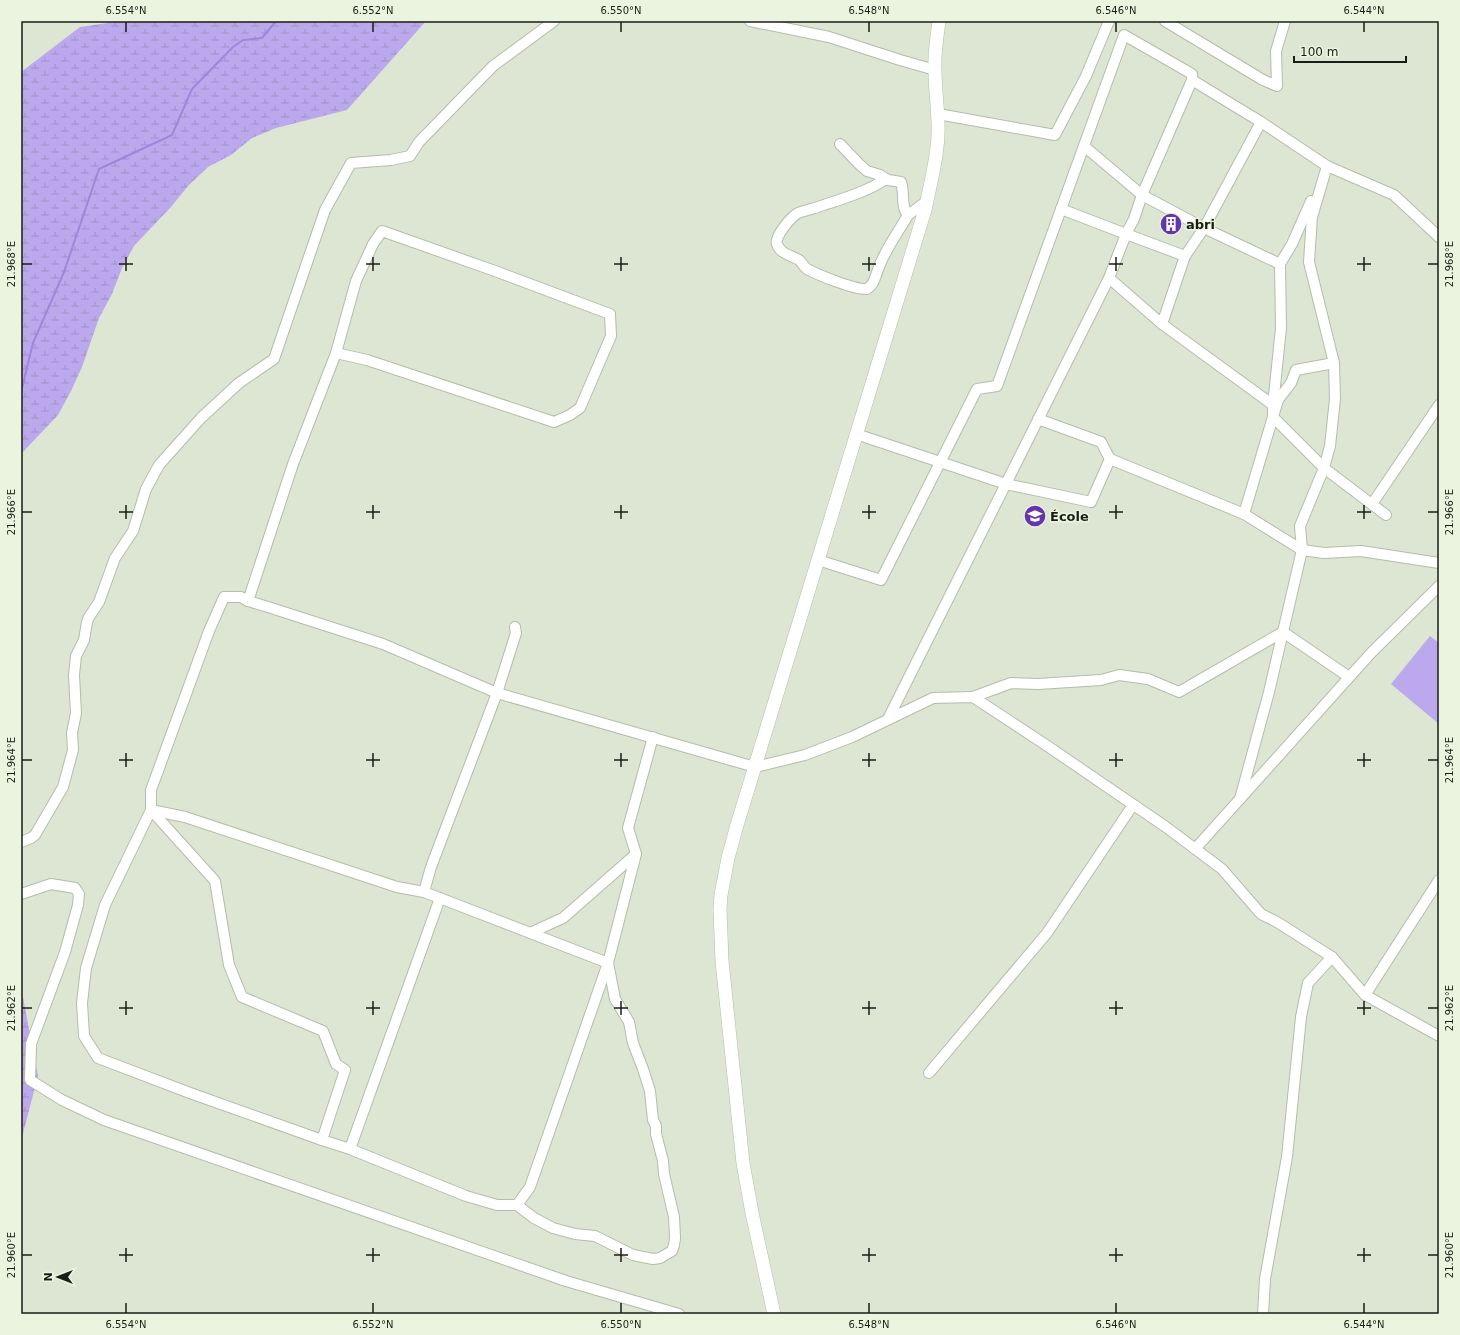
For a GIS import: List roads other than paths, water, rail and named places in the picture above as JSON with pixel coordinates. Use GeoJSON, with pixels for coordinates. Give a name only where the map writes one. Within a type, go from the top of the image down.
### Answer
{"type":"FeatureCollection","features":[{"type":"Feature","properties":{"kind":"main road"},"geometry":{"type":"LineString","coordinates":[[774,1314],[752,1213],[740,1140],[722,962],[720,909],[724,874],[728,854],[927,201],[936,158],[938,114],[935,70],[939,21]]}},
{"type":"Feature","properties":{"kind":"street"},"geometry":{"type":"LineString","coordinates":[[21,842],[35,835],[64,784],[73,750],[72,733],[76,713],[74,675],[77,653],[84,640],[89,617],[99,602],[115,558],[133,531],[146,489],[159,465],[201,418],[239,383],[274,359],[325,210],[351,162],[391,160],[410,156],[419,142],[494,66],[554,21]]}},
{"type":"Feature","properties":{"kind":"street"},"geometry":{"type":"LineString","coordinates":[[750,21],[829,36],[935,70]]}},
{"type":"Feature","properties":{"kind":"street"},"geometry":{"type":"LineString","coordinates":[[938,114],[1055,135],[1086,76],[1109,21]]}},
{"type":"Feature","properties":{"kind":"street"},"geometry":{"type":"LineString","coordinates":[[1165,21],[1263,80],[1277,86],[1276,51],[1285,21]]}},
{"type":"Feature","properties":{"kind":"street"},"geometry":{"type":"LineString","coordinates":[[818,560],[881,580],[977,389],[997,386],[1124,35],[1192,74],[1192,80],[1142,195],[1134,220],[1126,234],[1109,278],[888,719]]}},
{"type":"Feature","properties":{"kind":"street"},"geometry":{"type":"LineString","coordinates":[[1192,80],[1261,122],[1326,166],[1394,195],[1438,234]]}},
{"type":"Feature","properties":{"kind":"street"},"geometry":{"type":"LineString","coordinates":[[1162,324],[1185,256],[1204,228],[1261,122]]}},
{"type":"Feature","properties":{"kind":"street"},"geometry":{"type":"LineString","coordinates":[[840,144],[859,164],[868,171],[880,175],[886,180]]}},
{"type":"Feature","properties":{"kind":"street"},"geometry":{"type":"LineString","coordinates":[[1084,146],[1142,195],[1204,228],[1280,264]]}},
{"type":"Feature","properties":{"kind":"street"},"geometry":{"type":"LineString","coordinates":[[1272,417],[1281,328],[1280,264],[1292,244],[1326,166]]}},
{"type":"Feature","properties":{"kind":"street"},"geometry":{"type":"LineString","coordinates":[[1240,799],[1269,692],[1302,550],[1300,526],[1324,468],[1330,446],[1335,399],[1334,363],[1310,262],[1312,217],[1326,166]]}},
{"type":"Feature","properties":{"kind":"street"},"geometry":{"type":"LineString","coordinates":[[908,214],[906,213],[904,207],[901,182],[886,180],[848,196],[798,214],[787,222],[776,242],[782,251],[800,261],[805,268],[852,288],[867,289],[874,283],[880,263],[908,214],[927,201]]}},
{"type":"Feature","properties":{"kind":"street"},"geometry":{"type":"LineString","coordinates":[[1061,209],[1185,256]]}},
{"type":"Feature","properties":{"kind":"street"},"geometry":{"type":"LineString","coordinates":[[248,601],[293,464],[336,354],[356,281],[374,244],[382,232],[503,274],[610,314],[611,336],[580,408],[570,415],[554,422],[367,360],[336,354]]}},
{"type":"Feature","properties":{"kind":"street"},"geometry":{"type":"LineString","coordinates":[[1109,278],[1162,324],[1273,405]]}},
{"type":"Feature","properties":{"kind":"street"},"geometry":{"type":"LineString","coordinates":[[1244,514],[1278,400],[1291,383],[1296,370],[1334,363]]}},
{"type":"Feature","properties":{"kind":"street"},"geometry":{"type":"LineString","coordinates":[[1372,504],[1436,416],[1439,405]]}},
{"type":"Feature","properties":{"kind":"street"},"geometry":{"type":"LineString","coordinates":[[1272,417],[1324,468],[1386,515]]}},
{"type":"Feature","properties":{"kind":"street"},"geometry":{"type":"LineString","coordinates":[[1038,418],[1101,442],[1110,459],[1244,514],[1302,550],[1324,553],[1361,551],[1439,563]]}},
{"type":"Feature","properties":{"kind":"street"},"geometry":{"type":"LineString","coordinates":[[856,434],[1006,484],[1091,502],[1110,459]]}},
{"type":"Feature","properties":{"kind":"street"},"geometry":{"type":"LineString","coordinates":[[1195,849],[1370,653],[1439,586]]}},
{"type":"Feature","properties":{"kind":"street"},"geometry":{"type":"LineString","coordinates":[[608,963],[615,999],[629,1022],[633,1044],[650,1091],[653,1120],[656,1126],[656,1134],[674,1217],[674,1246],[672,1251],[660,1258],[653,1259],[633,1255],[595,1236],[575,1234],[553,1228],[534,1218],[517,1205],[497,1205],[466,1196],[350,1149],[190,1093],[98,1058],[84,1036],[82,1003],[86,968],[105,905],[151,810],[151,790],[209,631],[224,598],[241,597],[248,601],[383,644],[497,693],[755,766],[805,755],[852,737],[933,698],[973,697],[1012,683],[1038,684],[1101,680],[1119,675],[1148,679],[1179,692],[1283,632]]}},
{"type":"Feature","properties":{"kind":"street"},"geometry":{"type":"LineString","coordinates":[[424,892],[431,867],[497,693],[516,633],[515,627]]}},
{"type":"Feature","properties":{"kind":"street"},"geometry":{"type":"LineString","coordinates":[[1283,632],[1349,677]]}},
{"type":"Feature","properties":{"kind":"street"},"geometry":{"type":"LineString","coordinates":[[973,697],[1133,805],[1222,869],[1261,914],[1277,922],[1332,957],[1365,994],[1439,1036]]}},
{"type":"Feature","properties":{"kind":"street"},"geometry":{"type":"LineString","coordinates":[[517,1205],[530,1187],[608,963],[636,854],[628,828],[653,737]]}},
{"type":"Feature","properties":{"kind":"street"},"geometry":{"type":"LineString","coordinates":[[929,1073],[1047,933],[1133,805]]}},
{"type":"Feature","properties":{"kind":"street"},"geometry":{"type":"LineString","coordinates":[[151,810],[185,817],[397,887],[424,892],[608,963]]}},
{"type":"Feature","properties":{"kind":"street"},"geometry":{"type":"LineString","coordinates":[[151,810],[215,881],[229,965],[242,996],[323,1031],[336,1064],[345,1070],[322,1140]]}},
{"type":"Feature","properties":{"kind":"street"},"geometry":{"type":"LineString","coordinates":[[530,933],[563,918],[636,854]]}},
{"type":"Feature","properties":{"kind":"street"},"geometry":{"type":"LineString","coordinates":[[1365,994],[1439,880]]}},
{"type":"Feature","properties":{"kind":"street"},"geometry":{"type":"LineString","coordinates":[[21,894],[51,884],[75,888],[79,894],[78,905],[65,952],[31,1044],[30,1080],[62,1100],[104,1120],[566,1281],[679,1314]]}},
{"type":"Feature","properties":{"kind":"street"},"geometry":{"type":"LineString","coordinates":[[350,1149],[440,898]]}},
{"type":"Feature","properties":{"kind":"street"},"geometry":{"type":"LineString","coordinates":[[1263,1314],[1265,1279],[1287,1157],[1301,1017],[1308,983],[1332,957]]}},
{"type":"Feature","properties":{"kind":"waterway"},"geometry":{"type":"LineString","coordinates":[[21,392],[33,343],[64,272],[99,169],[172,135],[192,89],[233,47],[243,40],[262,38],[276,21]]}},
{"type":"Feature","properties":{"kind":"waterway"},"geometry":{"type":"LineString","coordinates":[[21,395],[21,401]]}},
{"type":"Feature","properties":{"kind":"place","name":"abri"},"geometry":{"type":"Point","coordinates":[1171,224]}},
{"type":"Feature","properties":{"kind":"place","name":"École"},"geometry":{"type":"Point","coordinates":[1035,516]}}]}
